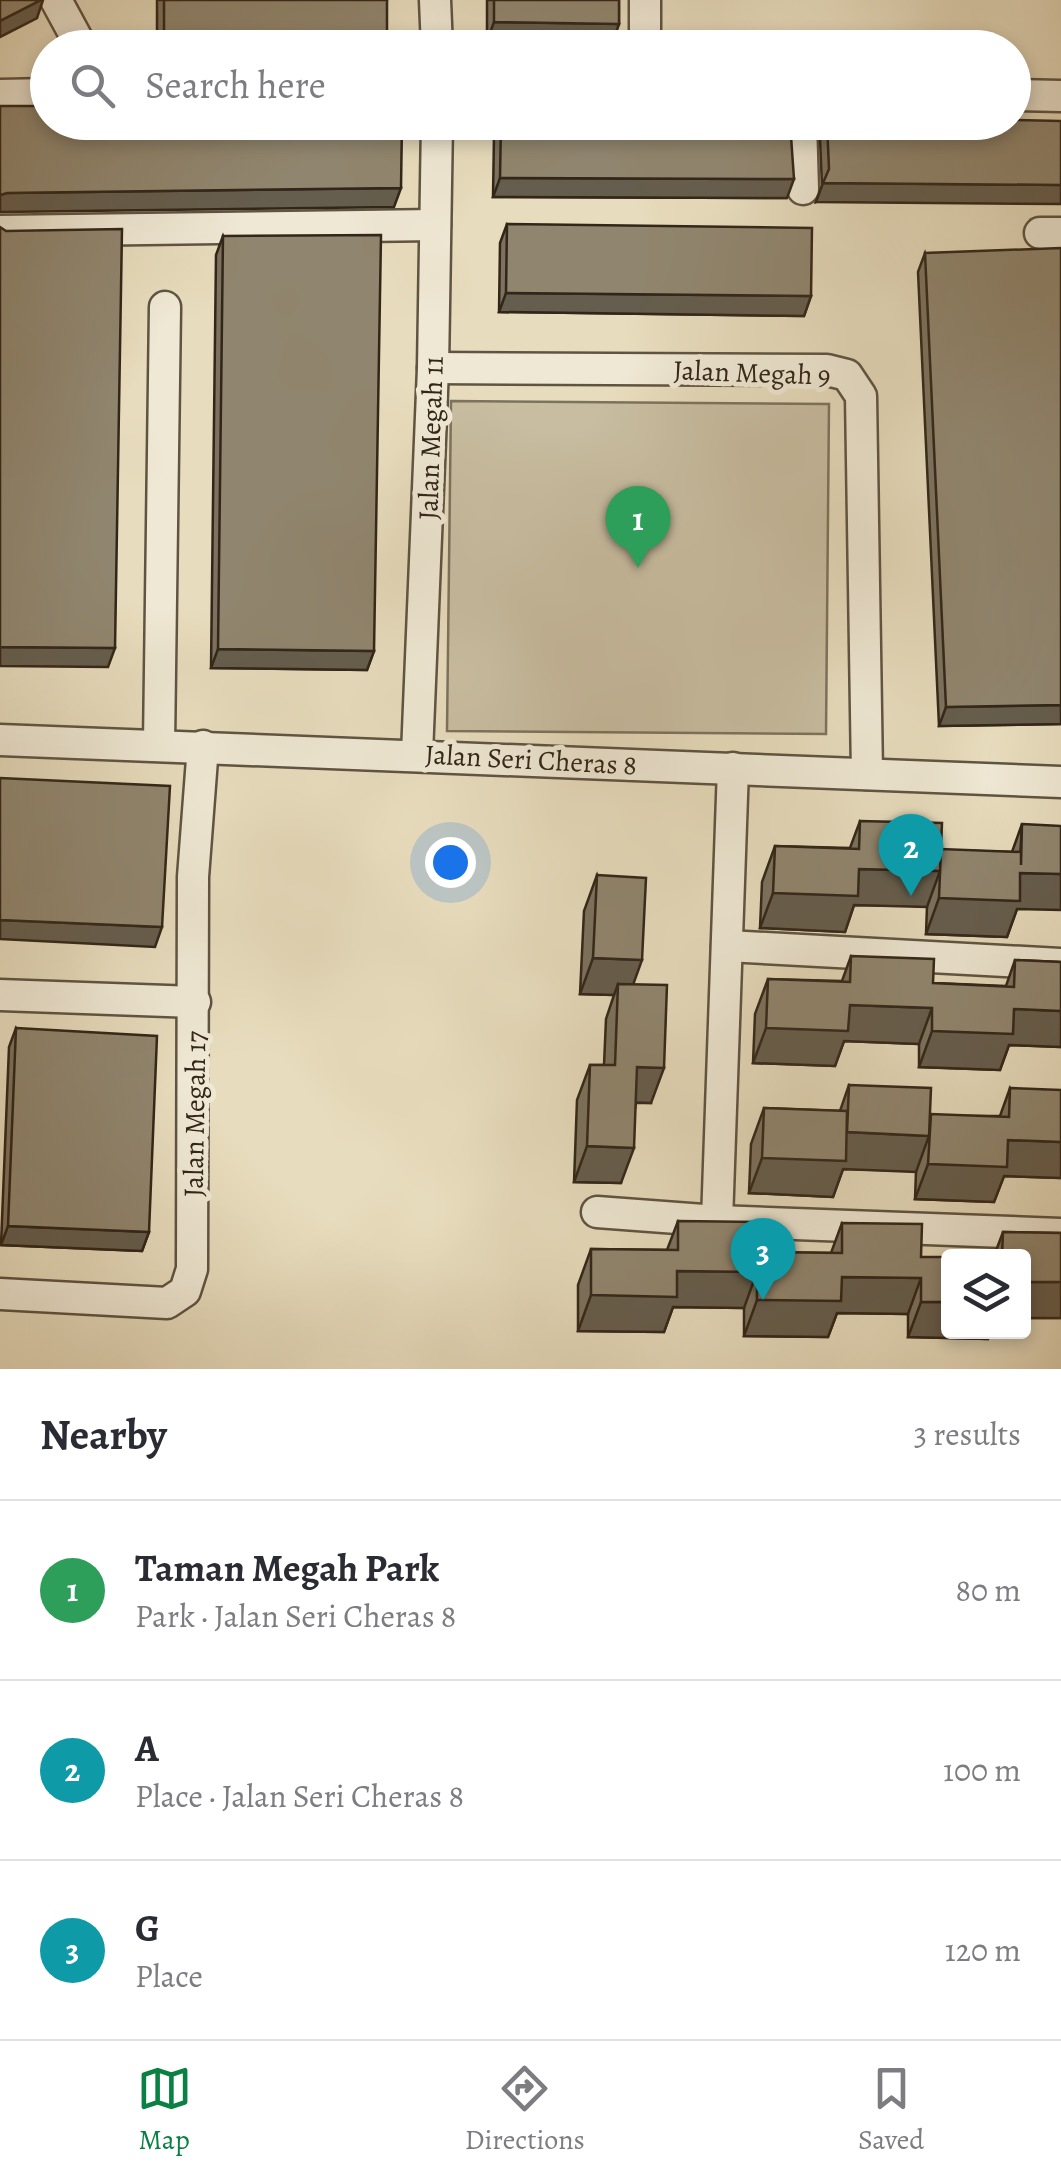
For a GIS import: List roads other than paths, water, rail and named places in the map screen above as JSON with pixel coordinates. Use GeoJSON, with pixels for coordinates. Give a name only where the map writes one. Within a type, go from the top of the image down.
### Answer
{"type":"FeatureCollection","features":[{"type":"Feature","properties":{"kind":"street"},"geometry":{"type":"LineString","coordinates":[[56,0],[72,30]]}},
{"type":"Feature","properties":{"kind":"street"},"geometry":{"type":"LineString","coordinates":[[435,0],[436,30]]}},
{"type":"Feature","properties":{"kind":"street"},"geometry":{"type":"LineString","coordinates":[[645,0],[645,30]]}},
{"type":"Feature","properties":{"kind":"street"},"geometry":{"type":"LineString","coordinates":[[0,95],[30,94]]}},
{"type":"Feature","properties":{"kind":"street"},"geometry":{"type":"LineString","coordinates":[[1031,95],[1061,96]]}},
{"type":"Feature","properties":{"kind":"street","name":"Jalan Megah 11"},"geometry":{"type":"LineString","coordinates":[[417,754],[433,368],[437,140]]}},
{"type":"Feature","properties":{"kind":"street"},"geometry":{"type":"LineString","coordinates":[[801,140],[802,189]]}},
{"type":"Feature","properties":{"kind":"street"},"geometry":{"type":"LineString","coordinates":[[0,230],[435,225]]}},
{"type":"Feature","properties":{"kind":"street"},"geometry":{"type":"LineString","coordinates":[[159,744],[165,307]]}},
{"type":"Feature","properties":{"kind":"street","name":"Jalan Megah 9"},"geometry":{"type":"LineString","coordinates":[[433,368],[827,370],[846,376],[861,396],[866,774]]}},
{"type":"Feature","properties":{"kind":"street","name":"Jalan Seri Cheras 8"},"geometry":{"type":"LineString","coordinates":[[0,740],[1061,782]]}},
{"type":"Feature","properties":{"kind":"street","name":"Jalan Megah 17"},"geometry":{"type":"LineString","coordinates":[[0,1294],[167,1304],[185,1291],[192,1269],[193,877],[204,746]]}},
{"type":"Feature","properties":{"kind":"street"},"geometry":{"type":"LineString","coordinates":[[717,1221],[732,768]]}},
{"type":"Feature","properties":{"kind":"street"},"geometry":{"type":"LineString","coordinates":[[726,946],[1061,964]]}},
{"type":"Feature","properties":{"kind":"street"},"geometry":{"type":"LineString","coordinates":[[0,995],[195,1002]]}},
{"type":"Feature","properties":{"kind":"street"},"geometry":{"type":"LineString","coordinates":[[597,1212],[717,1221],[1061,1234]]}},
{"type":"Feature","properties":{"kind":"place","name":"Taman Megah Park"},"geometry":{"type":"Point","coordinates":[638,568]}},
{"type":"Feature","properties":{"kind":"place","name":"A"},"geometry":{"type":"Point","coordinates":[911,896]}},
{"type":"Feature","properties":{"kind":"place","name":"G"},"geometry":{"type":"Point","coordinates":[763,1300]}}]}
